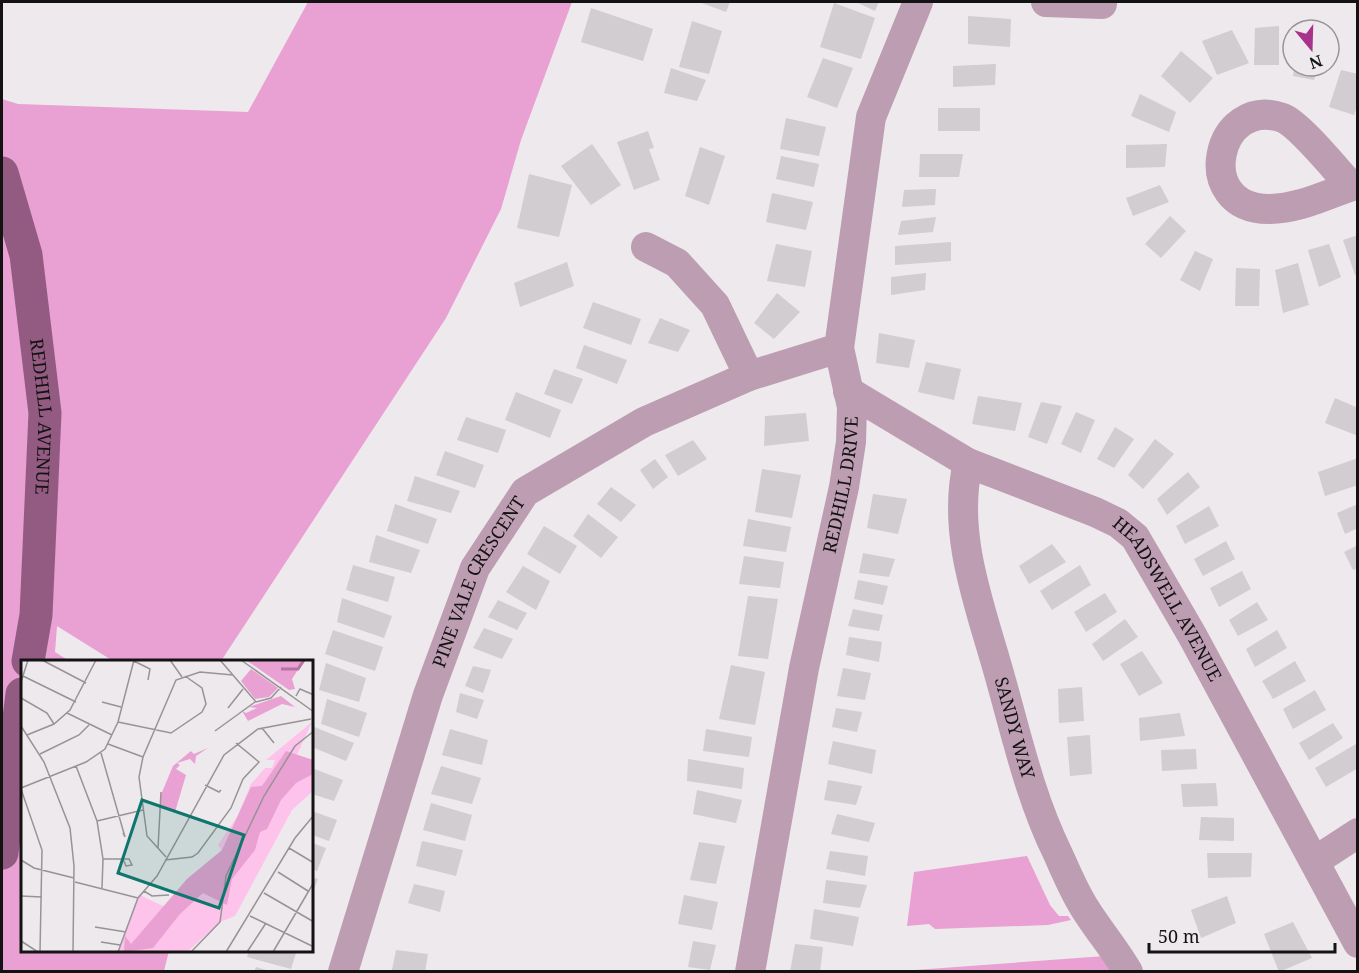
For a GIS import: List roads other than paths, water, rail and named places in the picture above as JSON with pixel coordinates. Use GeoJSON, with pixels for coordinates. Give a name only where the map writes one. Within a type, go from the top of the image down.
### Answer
{"type":"FeatureCollection","features":[{"type":"Feature","properties":{"kind":"main road","name":"REDHILL AVENUE"},"geometry":{"type":"LineString","coordinates":[[2,173],[26,255],[45,413],[36,615],[28,660]]}},
{"type":"Feature","properties":{"kind":"main road"},"geometry":{"type":"LineString","coordinates":[[2,853],[21,702]]}},
{"type":"Feature","properties":{"kind":"street","name":"REDHILL DRIVE"},"geometry":{"type":"LineString","coordinates":[[750,972],[804,668],[844,487],[852,421],[839,348],[871,117],[918,2]]}},
{"type":"Feature","properties":{"kind":"street"},"geometry":{"type":"LineString","coordinates":[[1046,2],[1102,4]]}},
{"type":"Feature","properties":{"kind":"street"},"geometry":{"type":"LineString","coordinates":[[646,247],[677,263],[716,305],[748,376]]}},
{"type":"Feature","properties":{"kind":"street","name":"PINE VALE CRESCENT"},"geometry":{"type":"LineString","coordinates":[[343,972],[428,695],[475,568],[525,492],[644,422],[748,376],[839,348]]}},
{"type":"Feature","properties":{"kind":"street","name":"HEADSWELL AVENUE"},"geometry":{"type":"LineString","coordinates":[[848,391],[968,463],[1095,512],[1118,523],[1135,537],[1192,635],[1358,943]]}},
{"type":"Feature","properties":{"kind":"street","name":"SANDY WAY"},"geometry":{"type":"LineString","coordinates":[[968,463],[963,485],[962,513],[969,561],[977,600],[1026,776],[1056,852],[1084,908],[1116,950],[1128,972]]}},
{"type":"Feature","properties":{"kind":"street"},"geometry":{"type":"LineString","coordinates":[[1315,861],[1358,833]]}}]}
